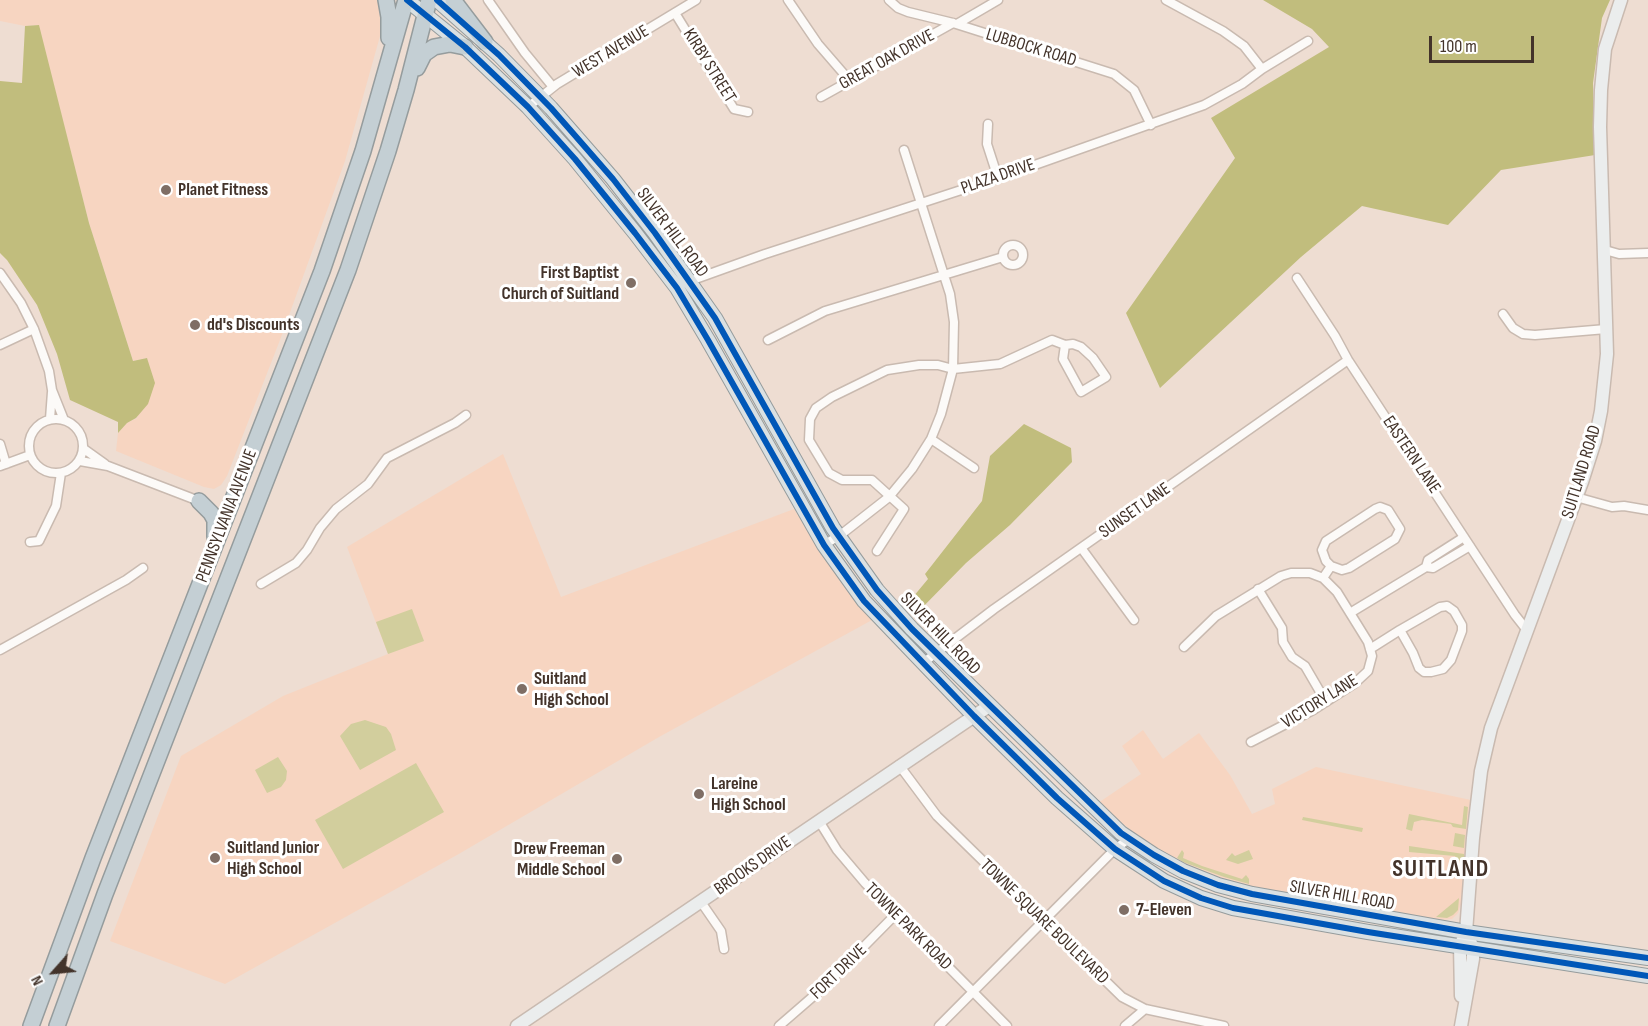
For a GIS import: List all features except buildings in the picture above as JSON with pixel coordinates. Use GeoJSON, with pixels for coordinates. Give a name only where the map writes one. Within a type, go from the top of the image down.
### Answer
{"type":"FeatureCollection","features":[{"type":"Feature","properties":{"kind":"highway"},"geometry":{"type":"LineString","coordinates":[[380,92],[390,29],[386,0]]}},
{"type":"Feature","properties":{"kind":"highway","name":"PENNSYLVANIA AVENUE"},"geometry":{"type":"LineString","coordinates":[[30,1022],[328,255],[353,183],[406,0]]}},
{"type":"Feature","properties":{"kind":"highway"},"geometry":{"type":"LineString","coordinates":[[453,0],[485,42]]}},
{"type":"Feature","properties":{"kind":"highway","name":"PENNSYLVANIA AVENUE"},"geometry":{"type":"LineString","coordinates":[[58,1024],[108,886],[342,286],[373,199],[406,90],[427,7]]}},
{"type":"Feature","properties":{"kind":"highway"},"geometry":{"type":"LineString","coordinates":[[406,90],[422,58],[430,49],[446,44],[465,46]]}},
{"type":"Feature","properties":{"kind":"highway"},"geometry":{"type":"LineString","coordinates":[[199,501],[223,499],[240,483]]}},
{"type":"Feature","properties":{"kind":"highway"},"geometry":{"type":"LineString","coordinates":[[199,501],[215,520],[213,550]]}},
{"type":"Feature","properties":{"kind":"main road","name":"SILVER HILL ROAD"},"geometry":{"type":"LineString","coordinates":[[406,0],[427,7],[528,107],[612,203],[676,288],[728,372],[824,545],[864,601],[974,716],[1057,798],[1115,849],[1164,881],[1216,903],[1269,916],[1648,976]]}},
{"type":"Feature","properties":{"kind":"main road","name":"SILVER HILL ROAD"},"geometry":{"type":"LineString","coordinates":[[436,0],[485,42],[540,96],[625,194],[690,280],[750,378],[838,536],[877,590],[936,653],[1105,819],[1168,864],[1233,889],[1271,898],[1466,932],[1648,958]]}},
{"type":"Feature","properties":{"kind":"main road","name":"SUITLAND ROAD"},"geometry":{"type":"LineString","coordinates":[[1462,1022],[1473,838],[1481,771],[1491,728],[1595,441],[1605,386],[1605,250],[1600,127],[1601,90],[1605,49],[1621,0]]}},
{"type":"Feature","properties":{"kind":"main road","name":"BROOKS DRIVE"},"geometry":{"type":"LineString","coordinates":[[517,1026],[989,706]]}},
{"type":"Feature","properties":{"kind":"street"},"geometry":{"type":"LineString","coordinates":[[488,0],[525,53],[553,87]]}},
{"type":"Feature","properties":{"kind":"street","name":"WEST AVENUE"},"geometry":{"type":"LineString","coordinates":[[528,107],[553,87],[696,0]]}},
{"type":"Feature","properties":{"kind":"street"},"geometry":{"type":"LineString","coordinates":[[788,0],[818,44],[850,81]]}},
{"type":"Feature","properties":{"kind":"street","name":"LUBBOCK ROAD"},"geometry":{"type":"LineString","coordinates":[[889,0],[902,10],[955,23],[1097,67],[1119,77],[1136,92],[1151,125]]}},
{"type":"Feature","properties":{"kind":"street","name":"GREAT OAK DRIVE"},"geometry":{"type":"LineString","coordinates":[[821,97],[998,0]]}},
{"type":"Feature","properties":{"kind":"street"},"geometry":{"type":"LineString","coordinates":[[1166,0],[1223,31],[1244,46],[1262,69]]}},
{"type":"Feature","properties":{"kind":"street","name":"KIRBY STREET"},"geometry":{"type":"LineString","coordinates":[[675,13],[734,109],[748,112]]}},
{"type":"Feature","properties":{"kind":"street","name":"PLAZA DRIVE"},"geometry":{"type":"LineString","coordinates":[[676,288],[690,280],[921,204],[1151,125],[1210,102],[1308,41]]}},
{"type":"Feature","properties":{"kind":"street"},"geometry":{"type":"LineString","coordinates":[[988,124],[987,144],[998,177]]}},
{"type":"Feature","properties":{"kind":"street"},"geometry":{"type":"LineString","coordinates":[[824,545],[889,497],[912,469],[931,439],[941,414],[953,369],[954,322],[944,274],[904,150]]}},
{"type":"Feature","properties":{"kind":"street"},"geometry":{"type":"LineString","coordinates":[[1605,250],[1619,254],[1648,253]]}},
{"type":"Feature","properties":{"kind":"street"},"geometry":{"type":"LineString","coordinates":[[768,340],[825,311],[1003,257]]}},
{"type":"Feature","properties":{"kind":"street"},"geometry":{"type":"LineString","coordinates":[[0,273],[19,300],[34,329],[49,371],[52,390],[64,420]]}},
{"type":"Feature","properties":{"kind":"street","name":"EASTERN LANE"},"geometry":{"type":"LineString","coordinates":[[1298,278],[1348,360],[1526,629]]}},
{"type":"Feature","properties":{"kind":"street"},"geometry":{"type":"LineString","coordinates":[[1503,314],[1513,328],[1523,334],[1606,329]]}},
{"type":"Feature","properties":{"kind":"street"},"geometry":{"type":"LineString","coordinates":[[0,345],[34,329]]}},
{"type":"Feature","properties":{"kind":"street"},"geometry":{"type":"LineString","coordinates":[[877,550],[904,509],[872,480],[842,480],[829,473],[809,440],[808,427],[811,416],[822,403],[886,370],[919,365],[939,365],[953,369],[1006,362],[1052,340],[1065,345],[1073,344],[1086,351],[1106,377],[1081,392],[1063,359],[1065,345]]}},
{"type":"Feature","properties":{"kind":"street","name":"SUNSET LANE"},"geometry":{"type":"LineString","coordinates":[[923,663],[994,609],[1348,360]]}},
{"type":"Feature","properties":{"kind":"street"},"geometry":{"type":"LineString","coordinates":[[50,419],[52,390]]}},
{"type":"Feature","properties":{"kind":"street"},"geometry":{"type":"LineString","coordinates":[[261,584],[296,563],[336,509],[368,484],[387,458],[455,423],[466,414]]}},
{"type":"Feature","properties":{"kind":"street"},"geometry":{"type":"LineString","coordinates":[[50,419],[64,420],[74,425],[80,432],[84,449],[80,461],[71,469],[53,474],[42,470],[35,464],[30,455],[29,446],[32,434],[40,424],[50,419]]}},
{"type":"Feature","properties":{"kind":"street"},"geometry":{"type":"LineString","coordinates":[[931,439],[974,468]]}},
{"type":"Feature","properties":{"kind":"street"},"geometry":{"type":"LineString","coordinates":[[0,444],[3,465],[30,455]]}},
{"type":"Feature","properties":{"kind":"street"},"geometry":{"type":"LineString","coordinates":[[84,449],[108,466]]}},
{"type":"Feature","properties":{"kind":"street"},"geometry":{"type":"LineString","coordinates":[[80,461],[108,466],[199,501]]}},
{"type":"Feature","properties":{"kind":"street"},"geometry":{"type":"LineString","coordinates":[[30,542],[39,541],[56,506],[61,473]]}},
{"type":"Feature","properties":{"kind":"street"},"geometry":{"type":"LineString","coordinates":[[1576,497],[1612,507],[1624,506],[1648,510]]}},
{"type":"Feature","properties":{"kind":"street"},"geometry":{"type":"LineString","coordinates":[[1380,507],[1388,510],[1400,529],[1395,539],[1349,568],[1342,570],[1330,566],[1322,550],[1326,541],[1375,509],[1380,507]]}},
{"type":"Feature","properties":{"kind":"street"},"geometry":{"type":"LineString","coordinates":[[1426,567],[1428,560],[1464,537]]}},
{"type":"Feature","properties":{"kind":"street"},"geometry":{"type":"LineString","coordinates":[[1350,613],[1426,567],[1433,568],[1470,546]]}},
{"type":"Feature","properties":{"kind":"street"},"geometry":{"type":"LineString","coordinates":[[1082,549],[1134,620]]}},
{"type":"Feature","properties":{"kind":"street"},"geometry":{"type":"LineString","coordinates":[[1323,578],[1330,566]]}},
{"type":"Feature","properties":{"kind":"street"},"geometry":{"type":"LineString","coordinates":[[0,650],[117,585],[143,568]]}},
{"type":"Feature","properties":{"kind":"street"},"geometry":{"type":"LineString","coordinates":[[1184,647],[1216,616],[1258,589],[1291,573],[1310,573],[1323,578],[1337,592],[1370,649],[1400,630],[1440,607],[1447,606],[1454,611],[1462,625],[1451,660],[1443,669],[1431,672],[1424,672],[1419,668],[1400,630]]}},
{"type":"Feature","properties":{"kind":"street"},"geometry":{"type":"LineString","coordinates":[[1258,589],[1282,628],[1283,642],[1292,657],[1305,666],[1326,702]]}},
{"type":"Feature","properties":{"kind":"street","name":"VICTORY LANE"},"geometry":{"type":"LineString","coordinates":[[1251,742],[1313,710],[1355,683],[1368,671],[1372,656],[1370,649]]}},
{"type":"Feature","properties":{"kind":"street","name":"TOWNE SQUARE BOULEVARD"},"geometry":{"type":"LineString","coordinates":[[899,765],[937,816],[1122,998],[1145,1009],[1224,1026]]}},
{"type":"Feature","properties":{"kind":"street","name":"TOWNE PARK ROAD"},"geometry":{"type":"LineString","coordinates":[[819,821],[851,868],[1007,1026]]}},
{"type":"Feature","properties":{"kind":"street"},"geometry":{"type":"LineString","coordinates":[[939,1026],[1115,849],[1130,838]]}},
{"type":"Feature","properties":{"kind":"street"},"geometry":{"type":"LineString","coordinates":[[701,902],[721,931],[724,949]]}},
{"type":"Feature","properties":{"kind":"street","name":"FORT DRIVE"},"geometry":{"type":"LineString","coordinates":[[779,1026],[824,987],[896,915]]}},
{"type":"Feature","properties":{"kind":"street"},"geometry":{"type":"LineString","coordinates":[[1125,1026],[1145,1009]]}},
{"type":"Feature","properties":{"kind":"shaded area"},"geometry":{"type":"Polygon","coordinates":[[[0,0],[377,0],[382,29],[345,161],[280,340],[227,476],[221,485],[214,489],[116,451],[118,433],[127,423],[137,418],[147,358],[133,361],[89,223],[38,25],[25,26],[0,21],[0,0]]]}},
{"type":"Feature","properties":{"kind":"shaded area"},"geometry":{"type":"Polygon","coordinates":[[[1263,0],[1610,0],[1602,18],[1593,83],[1595,155],[1501,170],[1448,225],[1362,206],[1301,257],[1160,388],[1126,313],[1235,158],[1211,118],[1329,47],[1312,29],[1263,0]]]}},
{"type":"Feature","properties":{"kind":"shaded area"},"geometry":{"type":"Polygon","coordinates":[[[39,25],[89,223],[133,361],[147,358],[155,383],[148,404],[118,433],[118,422],[70,400],[57,354],[37,305],[0,253],[0,81],[22,83],[25,26],[39,25]]]}},
{"type":"Feature","properties":{"kind":"shaded area"},"geometry":{"type":"Polygon","coordinates":[[[1024,424],[1071,448],[1072,462],[1010,525],[966,563],[917,613],[908,603],[928,579],[925,574],[982,501],[990,456],[1024,424]]]}},
{"type":"Feature","properties":{"kind":"shaded area","name":"Suitland High School"},"geometry":{"type":"Polygon","coordinates":[[[503,454],[561,597],[794,509],[834,571],[872,620],[659,737],[457,855],[225,984],[110,941],[181,756],[283,696],[388,654],[347,547],[503,454]]]}},
{"type":"Feature","properties":{"kind":"shaded area"},"geometry":{"type":"Polygon","coordinates":[[[412,609],[424,641],[388,654],[376,622],[412,609]]]}},
{"type":"Feature","properties":{"kind":"shaded area"},"geometry":{"type":"Polygon","coordinates":[[[365,720],[386,727],[396,750],[360,770],[340,736],[351,724],[365,720]]]}},
{"type":"Feature","properties":{"kind":"shaded area"},"geometry":{"type":"Polygon","coordinates":[[[1143,730],[1163,759],[1199,733],[1230,775],[1252,814],[1275,804],[1272,789],[1316,767],[1471,800],[1461,904],[1458,913],[1452,919],[1441,920],[1248,887],[1218,879],[1186,865],[1145,842],[1098,803],[1141,774],[1122,746],[1143,730]]]}},
{"type":"Feature","properties":{"kind":"shaded area"},"geometry":{"type":"Polygon","coordinates":[[[278,757],[287,771],[286,780],[281,787],[267,793],[255,770],[278,757]]]}},
{"type":"Feature","properties":{"kind":"shaded area"},"geometry":{"type":"Polygon","coordinates":[[[416,763],[444,812],[343,869],[315,820],[416,763]]]}},
{"type":"Feature","properties":{"kind":"shaded area"},"geometry":{"type":"Polygon","coordinates":[[[1464,806],[1468,807],[1466,829],[1453,827],[1451,824],[1422,820],[1414,822],[1412,831],[1406,829],[1409,814],[1462,825],[1464,806]]]}},
{"type":"Feature","properties":{"kind":"shaded area"},"geometry":{"type":"Polygon","coordinates":[[[1303,817],[1363,828],[1362,832],[1302,820],[1303,817]]]}},
{"type":"Feature","properties":{"kind":"shaded area"},"geometry":{"type":"Polygon","coordinates":[[[1455,833],[1465,835],[1464,848],[1453,846],[1455,833]]]}},
{"type":"Feature","properties":{"kind":"shaded area"},"geometry":{"type":"Polygon","coordinates":[[[1409,846],[1464,854],[1464,857],[1462,861],[1457,860],[1455,856],[1409,852],[1409,846]]]}},
{"type":"Feature","properties":{"kind":"shaded area"},"geometry":{"type":"Polygon","coordinates":[[[1182,850],[1183,858],[1242,879],[1246,875],[1249,884],[1183,862],[1177,858],[1182,850]]]}},
{"type":"Feature","properties":{"kind":"shaded area"},"geometry":{"type":"Polygon","coordinates":[[[1249,850],[1253,859],[1238,864],[1226,860],[1232,853],[1235,856],[1249,850]]]}},
{"type":"Feature","properties":{"kind":"shaded area"},"geometry":{"type":"Polygon","coordinates":[[[1459,898],[1458,910],[1453,915],[1447,918],[1436,917],[1459,898]]]}},
{"type":"Feature","properties":{"kind":"cycle path"},"geometry":{"type":"LineString","coordinates":[[407,0],[465,47],[528,107],[575,159],[677,288],[824,545],[864,601],[974,716],[1057,798],[1115,849],[1164,881],[1201,898],[1233,908],[1368,932],[1648,976]]}},
{"type":"Feature","properties":{"kind":"cycle path"},"geometry":{"type":"LineString","coordinates":[[437,0],[499,55],[551,108],[613,179],[655,233],[715,318],[833,528],[877,590],[912,629],[1121,833],[1183,871],[1218,885],[1252,894],[1466,932],[1648,958]]}},
{"type":"Feature","properties":{"kind":"place","name":"Planet Fitness"},"geometry":{"type":"Point","coordinates":[166,190]}},
{"type":"Feature","properties":{"kind":"place","name":"First Baptist Church of Suitland"},"geometry":{"type":"Point","coordinates":[631,283]}},
{"type":"Feature","properties":{"kind":"place","name":"dd's Discounts"},"geometry":{"type":"Point","coordinates":[195,325]}},
{"type":"Feature","properties":{"kind":"place","name":"Suitland High School"},"geometry":{"type":"Point","coordinates":[522,689]}},
{"type":"Feature","properties":{"kind":"place","name":"Lareine High School"},"geometry":{"type":"Point","coordinates":[699,794]}},
{"type":"Feature","properties":{"kind":"place","name":"Suitland Junior High School"},"geometry":{"type":"Point","coordinates":[215,858]}},
{"type":"Feature","properties":{"kind":"place","name":"Drew Freeman Middle School"},"geometry":{"type":"Point","coordinates":[617,859]}},
{"type":"Feature","properties":{"kind":"place","name":"7-Eleven"},"geometry":{"type":"Point","coordinates":[1124,910]}},
{"type":"Feature","properties":{"kind":"district","name":"SUITLAND"},"geometry":{"type":"Point","coordinates":[1441,870]}}]}
